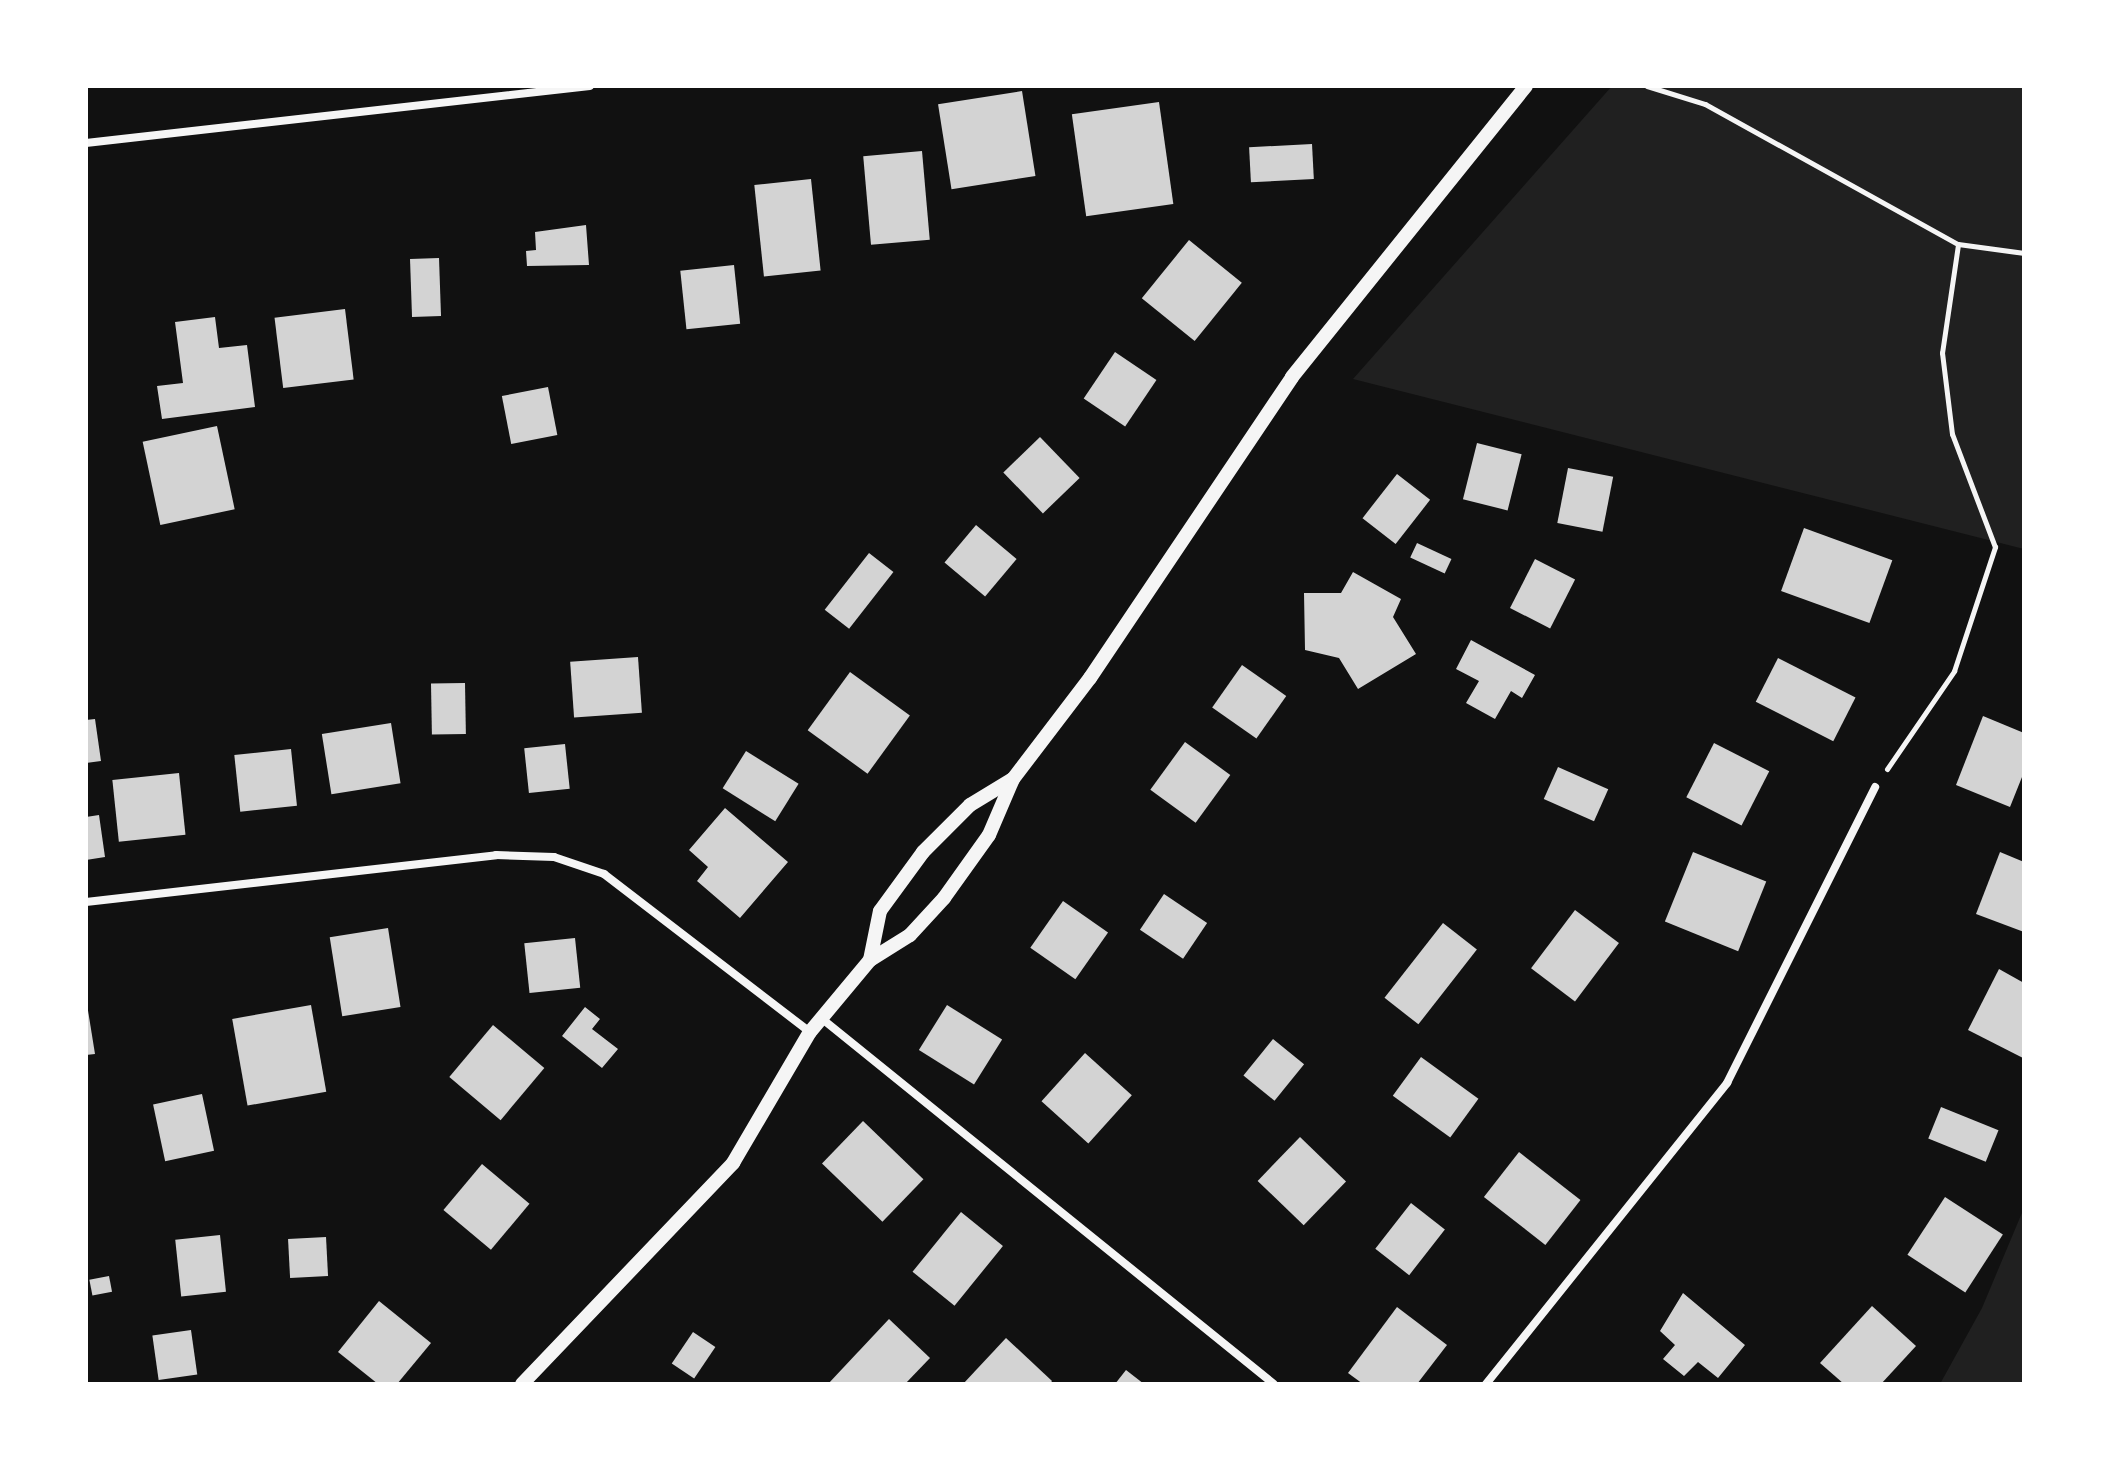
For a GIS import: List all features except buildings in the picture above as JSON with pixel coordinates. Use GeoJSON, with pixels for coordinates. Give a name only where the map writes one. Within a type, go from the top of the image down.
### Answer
{"type":"FeatureCollection","features":[{"type":"Feature","properties":{"kind":"street"},"geometry":{"type":"LineString","coordinates":[[86,143],[590,86]]}},
{"type":"Feature","properties":{"kind":"street"},"geometry":{"type":"LineString","coordinates":[[522,1384],[733,1163],[810,1032],[870,960],[910,935],[944,898],[989,835],[1013,779],[1090,678],[1292,377],[1526,86]]}},
{"type":"Feature","properties":{"kind":"street"},"geometry":{"type":"LineString","coordinates":[[870,960],[880,911],[923,852],[970,805],[1013,779]]}},
{"type":"Feature","properties":{"kind":"street"},"geometry":{"type":"LineString","coordinates":[[1486,1384],[1727,1083],[1875,787]]}},
{"type":"Feature","properties":{"kind":"street"},"geometry":{"type":"LineString","coordinates":[[86,902],[496,855],[554,857],[604,874],[810,1032]]}},
{"type":"Feature","properties":{"kind":"street"},"geometry":{"type":"LineString","coordinates":[[821,1018],[1274,1384]]}},
{"type":"Feature","properties":{"kind":"path"},"geometry":{"type":"LineString","coordinates":[[1647,86],[1705,104],[1958,244],[2024,253]]}},
{"type":"Feature","properties":{"kind":"path"},"geometry":{"type":"LineString","coordinates":[[1875,787],[1954,671],[1995,547],[1952,434],[1943,366],[1958,244]]}},
{"type":"Feature","properties":{"kind":"shaded area"},"geometry":{"type":"Polygon","coordinates":[[[1612,86],[2024,86],[2024,549],[1353,379],[1612,86]]]}},
{"type":"Feature","properties":{"kind":"shaded area"},"geometry":{"type":"Polygon","coordinates":[[[2024,1208],[2024,1384],[1940,1384],[1982,1308],[2024,1208]]]}}]}
